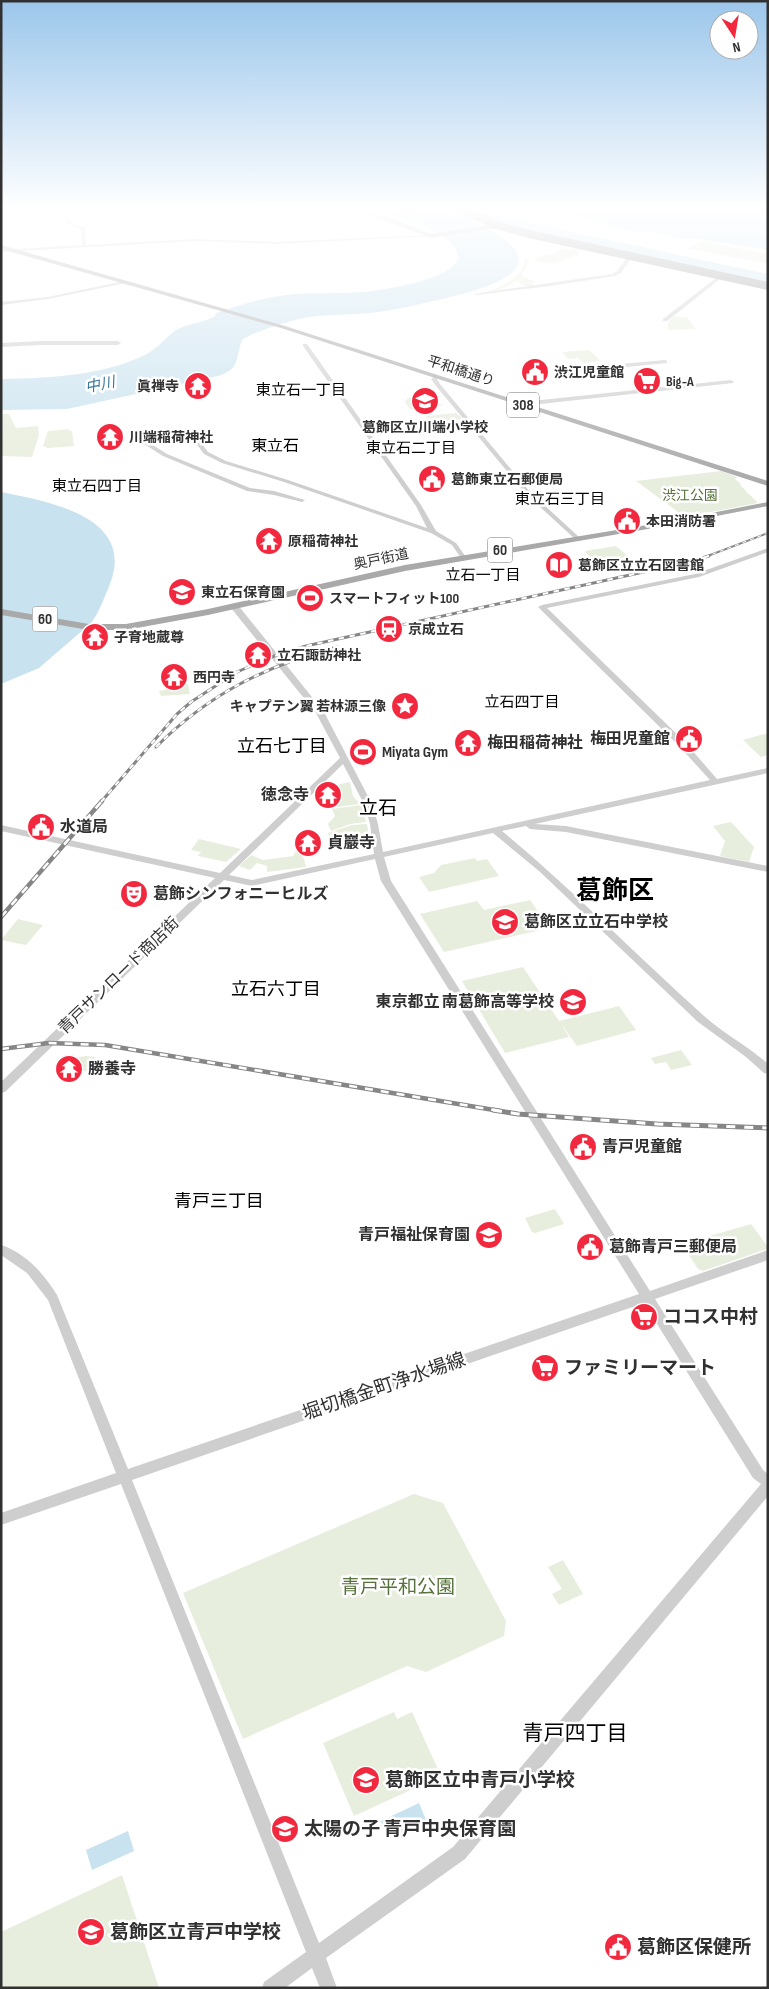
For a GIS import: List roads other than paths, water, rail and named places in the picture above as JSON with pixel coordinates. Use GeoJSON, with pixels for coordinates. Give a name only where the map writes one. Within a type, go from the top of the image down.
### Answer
{"type":"FeatureCollection","features":[{"type":"Feature","properties":{"kind":"main road","name":"平和橋通り"},"geometry":{"type":"LineString","coordinates":[[186,300],[279,326],[768,484]]}},
{"type":"Feature","properties":{"kind":"main road","name":"奥戸街道"},"geometry":{"type":"LineString","coordinates":[[1,612],[89,627],[130,627],[234,606],[401,568],[672,523],[768,504]]}},
{"type":"Feature","properties":{"kind":"street"},"geometry":{"type":"LineString","coordinates":[[1,304],[34,300]]}},
{"type":"Feature","properties":{"kind":"street"},"geometry":{"type":"LineString","coordinates":[[665,320],[691,300]]}},
{"type":"Feature","properties":{"kind":"street"},"geometry":{"type":"LineString","coordinates":[[1,345],[41,342],[118,343]]}},
{"type":"Feature","properties":{"kind":"street"},"geometry":{"type":"LineString","coordinates":[[305,344],[419,506],[433,532]]}},
{"type":"Feature","properties":{"kind":"street"},"geometry":{"type":"LineString","coordinates":[[576,370],[665,362]]}},
{"type":"Feature","properties":{"kind":"street"},"geometry":{"type":"LineString","coordinates":[[437,377],[434,379],[438,385],[528,493],[577,538]]}},
{"type":"Feature","properties":{"kind":"street"},"geometry":{"type":"LineString","coordinates":[[522,404],[731,382]]}},
{"type":"Feature","properties":{"kind":"street"},"geometry":{"type":"LineString","coordinates":[[202,437],[198,442],[202,449],[224,462],[286,481],[433,532],[454,544],[463,557]]}},
{"type":"Feature","properties":{"kind":"street"},"geometry":{"type":"LineString","coordinates":[[143,441],[165,455],[249,490],[272,492],[302,500]]}},
{"type":"Feature","properties":{"kind":"street"},"geometry":{"type":"LineString","coordinates":[[716,782],[681,743],[542,607],[698,576],[768,550]]}},
{"type":"Feature","properties":{"kind":"street"},"geometry":{"type":"LineString","coordinates":[[234,606],[320,712],[368,804],[386,880],[758,1474],[768,1482]]}},
{"type":"Feature","properties":{"kind":"street","name":"青戸サンロード商店街"},"geometry":{"type":"LineString","coordinates":[[1,1089],[344,759]]}},
{"type":"Feature","properties":{"kind":"street"},"geometry":{"type":"LineString","coordinates":[[1,828],[252,883],[768,770]]}},
{"type":"Feature","properties":{"kind":"street"},"geometry":{"type":"LineString","coordinates":[[514,826],[566,829],[768,869]]}},
{"type":"Feature","properties":{"kind":"street"},"geometry":{"type":"LineString","coordinates":[[495,830],[542,869],[702,1020],[750,1054],[768,1070]]}},
{"type":"Feature","properties":{"kind":"street"},"geometry":{"type":"LineString","coordinates":[[1,1250],[30,1268],[45,1285],[53,1298],[329,1988]]}},
{"type":"Feature","properties":{"kind":"street","name":"堀切橋金町浄水場線"},"geometry":{"type":"LineString","coordinates":[[1,1519],[768,1255]]}},
{"type":"Feature","properties":{"kind":"street"},"geometry":{"type":"LineString","coordinates":[[270,1988],[459,1853],[768,1486]]}},
{"type":"Feature","properties":{"kind":"water","name":"中川"},"geometry":{"type":"Polygon","coordinates":[[[259,300],[439,300],[379,312],[303,318],[271,327],[242,340],[234,366],[218,376],[67,409],[1,410],[1,379],[56,377],[93,372],[128,362],[155,349],[178,329],[206,320],[215,316],[216,313],[259,300]]]}},
{"type":"Feature","properties":{"kind":"water"},"geometry":{"type":"Polygon","coordinates":[[[1,492],[43,501],[85,517],[101,529],[112,545],[115,565],[99,611],[91,623],[39,668],[1,684],[1,492]]]}},
{"type":"Feature","properties":{"kind":"water"},"geometry":{"type":"Polygon","coordinates":[[[419,1803],[426,1820],[388,1838],[381,1821],[419,1803]]]}},
{"type":"Feature","properties":{"kind":"water"},"geometry":{"type":"Polygon","coordinates":[[[128,1831],[134,1851],[92,1870],[86,1850],[128,1831]]]}},
{"type":"Feature","properties":{"kind":"railway"},"geometry":{"type":"LineString","coordinates":[[705,557],[768,533]]}},
{"type":"Feature","properties":{"kind":"railway"},"geometry":{"type":"LineString","coordinates":[[101,802],[177,714],[191,702],[237,672],[271,657],[306,646],[709,556]]}},
{"type":"Feature","properties":{"kind":"railway"},"geometry":{"type":"LineString","coordinates":[[156,747],[197,712],[239,684],[286,663],[337,647]]}},
{"type":"Feature","properties":{"kind":"railway"},"geometry":{"type":"LineString","coordinates":[[1,917],[102,801]]}},
{"type":"Feature","properties":{"kind":"railway"},"geometry":{"type":"LineString","coordinates":[[1,1049],[49,1043],[105,1045],[500,1111]]}},
{"type":"Feature","properties":{"kind":"railway"},"geometry":{"type":"LineString","coordinates":[[493,1110],[518,1114],[657,1124],[768,1128]]}},
{"type":"Feature","properties":{"kind":"place","name":"渋江児童館"},"geometry":{"type":"Point","coordinates":[535,372]}},
{"type":"Feature","properties":{"kind":"place","name":"Big-A"},"geometry":{"type":"Point","coordinates":[647,381]}},
{"type":"Feature","properties":{"kind":"place","name":"眞禅寺"},"geometry":{"type":"Point","coordinates":[198,386]}},
{"type":"Feature","properties":{"kind":"place","name":"葛飾区立川端小学校"},"geometry":{"type":"Point","coordinates":[425,401]}},
{"type":"Feature","properties":{"kind":"place","name":"川端稲荷神社"},"geometry":{"type":"Point","coordinates":[110,437]}},
{"type":"Feature","properties":{"kind":"place","name":"葛飾東立石郵便局"},"geometry":{"type":"Point","coordinates":[432,479]}},
{"type":"Feature","properties":{"kind":"place","name":"本田消防署"},"geometry":{"type":"Point","coordinates":[627,521]}},
{"type":"Feature","properties":{"kind":"place","name":"原稲荷神社"},"geometry":{"type":"Point","coordinates":[269,541]}},
{"type":"Feature","properties":{"kind":"place","name":"葛飾区立立石図書館"},"geometry":{"type":"Point","coordinates":[559,565]}},
{"type":"Feature","properties":{"kind":"place","name":"東立石保育園"},"geometry":{"type":"Point","coordinates":[182,592]}},
{"type":"Feature","properties":{"kind":"place","name":"スマートフィット100"},"geometry":{"type":"Point","coordinates":[310,598]}},
{"type":"Feature","properties":{"kind":"place","name":"京成立石"},"geometry":{"type":"Point","coordinates":[389,629]}},
{"type":"Feature","properties":{"kind":"place","name":"子育地蔵尊"},"geometry":{"type":"Point","coordinates":[95,637]}},
{"type":"Feature","properties":{"kind":"place","name":"立石諏訪神社"},"geometry":{"type":"Point","coordinates":[258,655]}},
{"type":"Feature","properties":{"kind":"place","name":"西円寺"},"geometry":{"type":"Point","coordinates":[174,677]}},
{"type":"Feature","properties":{"kind":"place","name":"キャプテン翼 若林源三像"},"geometry":{"type":"Point","coordinates":[405,706]}},
{"type":"Feature","properties":{"kind":"place","name":"梅田児童館"},"geometry":{"type":"Point","coordinates":[689,739]}},
{"type":"Feature","properties":{"kind":"place","name":"梅田稲荷神社"},"geometry":{"type":"Point","coordinates":[468,743]}},
{"type":"Feature","properties":{"kind":"place","name":"Miyata Gym"},"geometry":{"type":"Point","coordinates":[363,752]}},
{"type":"Feature","properties":{"kind":"place","name":"徳念寺"},"geometry":{"type":"Point","coordinates":[328,795]}},
{"type":"Feature","properties":{"kind":"place","name":"水道局"},"geometry":{"type":"Point","coordinates":[41,827]}},
{"type":"Feature","properties":{"kind":"place","name":"貞巖寺"},"geometry":{"type":"Point","coordinates":[308,843]}},
{"type":"Feature","properties":{"kind":"place","name":"葛飾シンフォニーヒルズ"},"geometry":{"type":"Point","coordinates":[134,894]}},
{"type":"Feature","properties":{"kind":"place","name":"葛飾区立立石中学校"},"geometry":{"type":"Point","coordinates":[505,922]}},
{"type":"Feature","properties":{"kind":"place","name":"東京都立 南葛飾高等学校"},"geometry":{"type":"Point","coordinates":[573,1002]}},
{"type":"Feature","properties":{"kind":"place","name":"勝養寺"},"geometry":{"type":"Point","coordinates":[69,1069]}},
{"type":"Feature","properties":{"kind":"place","name":"青戸児童館"},"geometry":{"type":"Point","coordinates":[583,1147]}},
{"type":"Feature","properties":{"kind":"place","name":"青戸福祉保育園"},"geometry":{"type":"Point","coordinates":[489,1235]}},
{"type":"Feature","properties":{"kind":"place","name":"葛飾青戸三郵便局"},"geometry":{"type":"Point","coordinates":[590,1247]}},
{"type":"Feature","properties":{"kind":"place","name":"ココス中村"},"geometry":{"type":"Point","coordinates":[644,1317]}},
{"type":"Feature","properties":{"kind":"place","name":"ファミリーマート"},"geometry":{"type":"Point","coordinates":[545,1368]}},
{"type":"Feature","properties":{"kind":"place","name":"葛飾区立中青戸小学校"},"geometry":{"type":"Point","coordinates":[366,1780]}},
{"type":"Feature","properties":{"kind":"place","name":"太陽の子 青戸中央保育園"},"geometry":{"type":"Point","coordinates":[285,1829]}},
{"type":"Feature","properties":{"kind":"place","name":"葛飾区立青戸中学校"},"geometry":{"type":"Point","coordinates":[91,1932]}},
{"type":"Feature","properties":{"kind":"place","name":"葛飾区保健所"},"geometry":{"type":"Point","coordinates":[618,1947]}},
{"type":"Feature","properties":{"kind":"district","name":"東立石一丁目"},"geometry":{"type":"Point","coordinates":[301,390]}},
{"type":"Feature","properties":{"kind":"district","name":"東立石"},"geometry":{"type":"Point","coordinates":[275,446]}},
{"type":"Feature","properties":{"kind":"district","name":"東立石二丁目"},"geometry":{"type":"Point","coordinates":[411,448]}},
{"type":"Feature","properties":{"kind":"district","name":"東立石四丁目"},"geometry":{"type":"Point","coordinates":[97,486]}},
{"type":"Feature","properties":{"kind":"district","name":"東立石三丁目"},"geometry":{"type":"Point","coordinates":[560,499]}},
{"type":"Feature","properties":{"kind":"district","name":"立石一丁目"},"geometry":{"type":"Point","coordinates":[483,575]}},
{"type":"Feature","properties":{"kind":"district","name":"立石四丁目"},"geometry":{"type":"Point","coordinates":[522,702]}},
{"type":"Feature","properties":{"kind":"district","name":"立石七丁目"},"geometry":{"type":"Point","coordinates":[282,746]}},
{"type":"Feature","properties":{"kind":"district","name":"立石"},"geometry":{"type":"Point","coordinates":[378,808]}},
{"type":"Feature","properties":{"kind":"district","name":"葛飾区"},"geometry":{"type":"Point","coordinates":[615,891]}},
{"type":"Feature","properties":{"kind":"district","name":"立石六丁目"},"geometry":{"type":"Point","coordinates":[276,989]}},
{"type":"Feature","properties":{"kind":"district","name":"青戸三丁目"},"geometry":{"type":"Point","coordinates":[219,1201]}},
{"type":"Feature","properties":{"kind":"district","name":"青戸四丁目"},"geometry":{"type":"Point","coordinates":[575,1733]}},
{"type":"Feature","properties":{"kind":"park label","name":"渋江公園"},"geometry":{"type":"Point","coordinates":[690,495]}},
{"type":"Feature","properties":{"kind":"park label","name":"青戸平和公園"},"geometry":{"type":"Point","coordinates":[398,1587]}}]}
